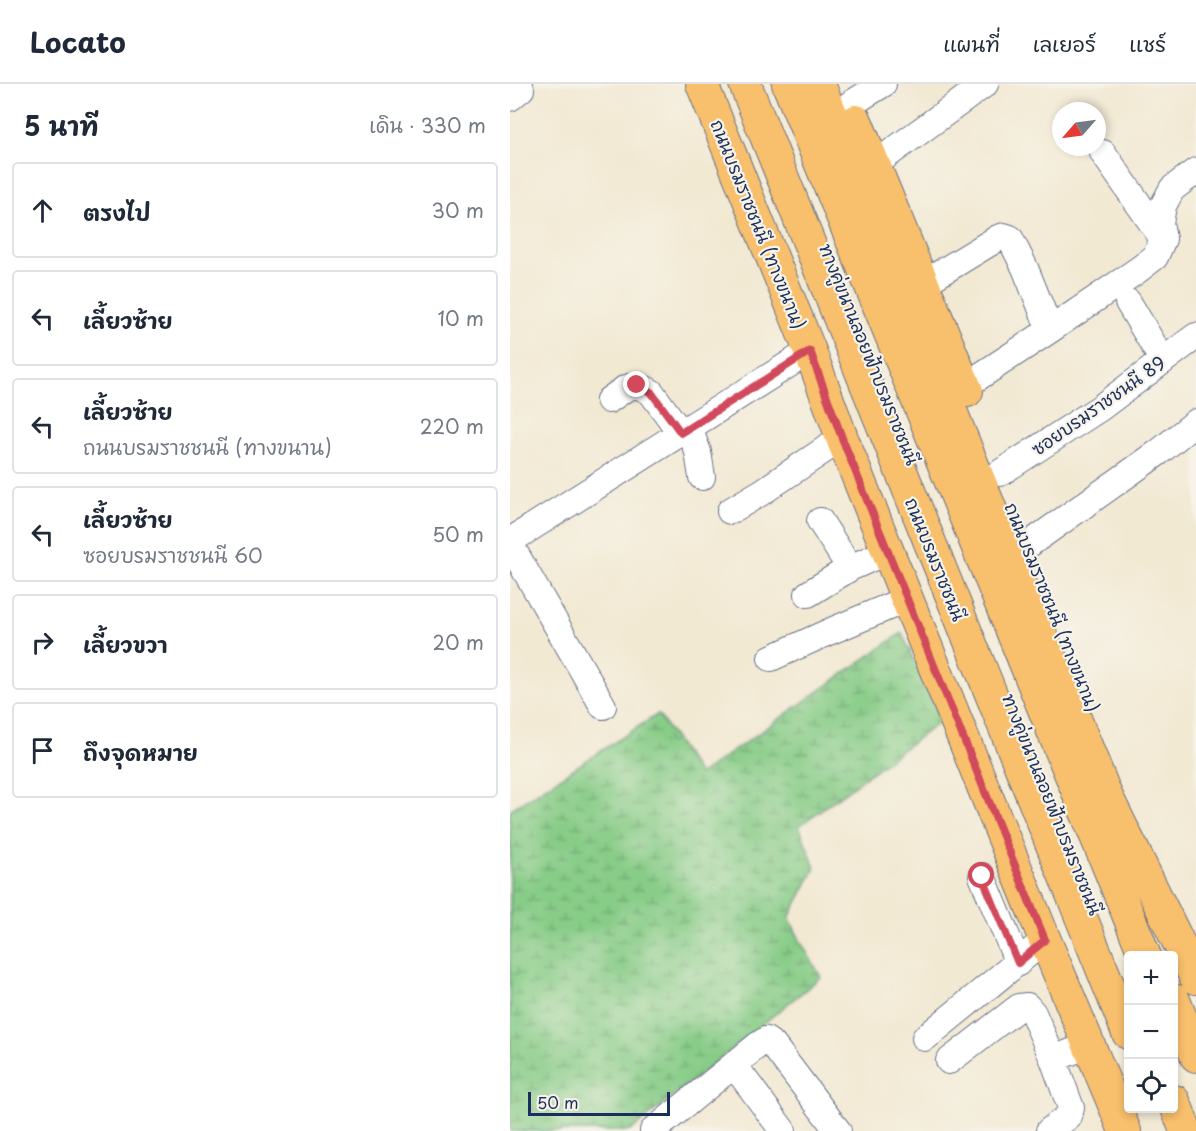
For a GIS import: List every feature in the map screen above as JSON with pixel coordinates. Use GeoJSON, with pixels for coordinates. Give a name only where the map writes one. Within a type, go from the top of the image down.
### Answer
{"type":"FeatureCollection","features":[{"type":"Feature","properties":{"kind":"main road","name":"ถนนบรมราชชนนี (ทางขนาน)"},"geometry":{"type":"LineString","coordinates":[[702,84],[810,351],[842,438],[899,553],[907,599],[1125,1131]]}},
{"type":"Feature","properties":{"kind":"main road"},"geometry":{"type":"LineString","coordinates":[[721,84],[899,553],[1021,834],[1073,1007]]}},
{"type":"Feature","properties":{"kind":"main road","name":"ถนนบรมราชชนนี"},"geometry":{"type":"LineString","coordinates":[[745,84],[1124,1023]]}},
{"type":"Feature","properties":{"kind":"main road","name":"ทางคู่ขนานลอยฟ้าบรมราชชนนี"},"geometry":{"type":"LineString","coordinates":[[759,84],[1124,980]]}},
{"type":"Feature","properties":{"kind":"main road","name":"ทางคู่ขนานลอยฟ้าบรมราชชนนี"},"geometry":{"type":"LineString","coordinates":[[788,84],[1143,951]]}},
{"type":"Feature","properties":{"kind":"main road"},"geometry":{"type":"LineString","coordinates":[[799,84],[1153,951]]}},
{"type":"Feature","properties":{"kind":"main road"},"geometry":{"type":"LineString","coordinates":[[819,84],[1106,795],[1196,978]]}},
{"type":"Feature","properties":{"kind":"main road","name":"ถนนบรมราชชนนี (ทางขนาน)"},"geometry":{"type":"LineString","coordinates":[[845,94],[924,283],[1164,889],[1196,964]]}},
{"type":"Feature","properties":{"kind":"main road"},"geometry":{"type":"LineString","coordinates":[[1175,1005],[1196,1056]]}},
{"type":"Feature","properties":{"kind":"main road"},"geometry":{"type":"LineString","coordinates":[[1178,1038],[1196,1081]]}},
{"type":"Feature","properties":{"kind":"main road"},"geometry":{"type":"LineString","coordinates":[[1162,1113],[1169,1131]]}},
{"type":"Feature","properties":{"kind":"main road"},"geometry":{"type":"LineString","coordinates":[[1178,1113],[1186,1131]]}},
{"type":"Feature","properties":{"kind":"street"},"geometry":{"type":"LineString","coordinates":[[845,94],[883,84]]}},
{"type":"Feature","properties":{"kind":"street"},"geometry":{"type":"LineString","coordinates":[[875,164],[985,84]]}},
{"type":"Feature","properties":{"kind":"street"},"geometry":{"type":"LineString","coordinates":[[1105,156],[1163,239]]}},
{"type":"Feature","properties":{"kind":"street"},"geometry":{"type":"LineString","coordinates":[[965,386],[1155,257],[1163,239],[1160,223],[1163,206],[1172,189],[1196,171]]}},
{"type":"Feature","properties":{"kind":"street"},"geometry":{"type":"LineString","coordinates":[[924,283],[998,238],[1004,236],[1010,238],[1050,330]]}},
{"type":"Feature","properties":{"kind":"street"},"geometry":{"type":"LineString","coordinates":[[1128,302],[1163,361]]}},
{"type":"Feature","properties":{"kind":"street","name":"ซอยบรมราชชนนี 89"},"geometry":{"type":"LineString","coordinates":[[1000,473],[1100,408],[1196,336]]}},
{"type":"Feature","properties":{"kind":"street"},"geometry":{"type":"LineString","coordinates":[[603,706],[510,542],[810,351]]}},
{"type":"Feature","properties":{"kind":"street"},"geometry":{"type":"LineString","coordinates":[[609,400],[626,388],[637,385],[651,392],[685,430],[699,452],[702,477]]}},
{"type":"Feature","properties":{"kind":"street"},"geometry":{"type":"LineString","coordinates":[[1028,545],[1159,452],[1196,422]]}},
{"type":"Feature","properties":{"kind":"street"},"geometry":{"type":"LineString","coordinates":[[730,511],[842,438]]}},
{"type":"Feature","properties":{"kind":"street"},"geometry":{"type":"LineString","coordinates":[[820,522],[850,568]]}},
{"type":"Feature","properties":{"kind":"street"},"geometry":{"type":"LineString","coordinates":[[808,594],[850,568],[899,553]]}},
{"type":"Feature","properties":{"kind":"street"},"geometry":{"type":"LineString","coordinates":[[771,658],[907,599]]}},
{"type":"Feature","properties":{"kind":"street"},"geometry":{"type":"LineString","coordinates":[[982,876],[1018,963]]}},
{"type":"Feature","properties":{"kind":"street"},"geometry":{"type":"LineString","coordinates":[[925,1038],[1045,940]]}},
{"type":"Feature","properties":{"kind":"street"},"geometry":{"type":"LineString","coordinates":[[949,1061],[1019,1007],[1027,1006],[1033,1013],[1053,1059],[1071,1108],[1069,1116],[1049,1131]]}},
{"type":"Feature","properties":{"kind":"street"},"geometry":{"type":"LineString","coordinates":[[653,1131],[766,1040],[773,1045],[838,1131]]}},
{"type":"Feature","properties":{"kind":"street"},"geometry":{"type":"LineString","coordinates":[[1053,1059],[1089,1045]]}},
{"type":"Feature","properties":{"kind":"street"},"geometry":{"type":"LineString","coordinates":[[734,1065],[783,1131]]}},
{"type":"Feature","properties":{"kind":"green space"},"geometry":{"type":"Polygon","coordinates":[[[902,633],[941,721],[799,826],[815,868],[789,918],[821,977],[630,1131],[510,1131],[510,810],[658,714],[699,775],[902,633]]]}},
{"type":"Feature","properties":{"kind":"route"},"geometry":{"type":"LineString","coordinates":[[637,385],[651,392],[681,433],[810,351],[842,438],[1045,940],[1018,963],[982,876]]}}]}
